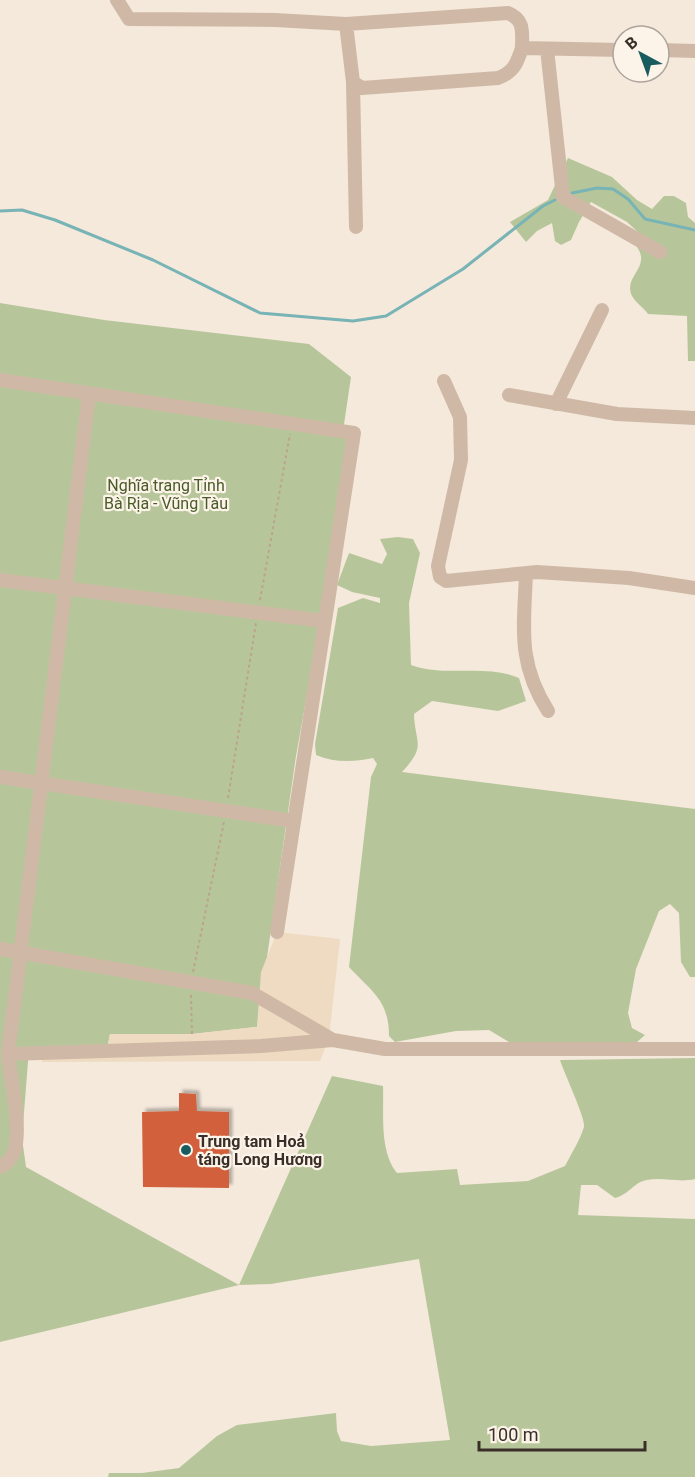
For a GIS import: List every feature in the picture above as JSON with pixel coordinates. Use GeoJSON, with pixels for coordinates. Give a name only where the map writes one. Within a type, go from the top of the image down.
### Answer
{"type":"FeatureCollection","features":[{"type":"Feature","properties":{"kind":"street"},"geometry":{"type":"LineString","coordinates":[[117,0],[129,19],[275,20],[346,24],[508,13],[518,17],[522,24],[522,48],[516,65],[508,74],[498,78],[362,88],[353,82]]}},
{"type":"Feature","properties":{"kind":"street"},"geometry":{"type":"LineString","coordinates":[[346,24],[353,82],[356,226]]}},
{"type":"Feature","properties":{"kind":"street"},"geometry":{"type":"LineString","coordinates":[[522,48],[611,50]]}},
{"type":"Feature","properties":{"kind":"street"},"geometry":{"type":"LineString","coordinates":[[547,49],[563,197],[660,252]]}},
{"type":"Feature","properties":{"kind":"street"},"geometry":{"type":"LineString","coordinates":[[671,50],[695,51]]}},
{"type":"Feature","properties":{"kind":"street"},"geometry":{"type":"LineString","coordinates":[[556,404],[603,310]]}},
{"type":"Feature","properties":{"kind":"street"},"geometry":{"type":"LineString","coordinates":[[0,380],[354,434],[277,932]]}},
{"type":"Feature","properties":{"kind":"street"},"geometry":{"type":"LineString","coordinates":[[444,381],[460,417],[461,460],[438,566],[440,577],[446,581],[526,573],[629,578],[695,588]]}},
{"type":"Feature","properties":{"kind":"street"},"geometry":{"type":"LineString","coordinates":[[0,1167],[15,1150],[15,1118],[8,1054],[89,394]]}},
{"type":"Feature","properties":{"kind":"street"},"geometry":{"type":"LineString","coordinates":[[509,395],[617,414],[695,418]]}},
{"type":"Feature","properties":{"kind":"street"},"geometry":{"type":"LineString","coordinates":[[526,573],[525,661],[537,692],[548,711]]}},
{"type":"Feature","properties":{"kind":"street"},"geometry":{"type":"LineString","coordinates":[[0,580],[324,621]]}},
{"type":"Feature","properties":{"kind":"street"},"geometry":{"type":"LineString","coordinates":[[0,777],[293,821]]}},
{"type":"Feature","properties":{"kind":"street"},"geometry":{"type":"LineString","coordinates":[[0,949],[252,993],[333,1040]]}},
{"type":"Feature","properties":{"kind":"street"},"geometry":{"type":"LineString","coordinates":[[8,1054],[261,1046],[333,1040],[385,1049],[695,1049]]}},
{"type":"Feature","properties":{"kind":"path"},"geometry":{"type":"LineString","coordinates":[[192,1035],[191,982],[226,811],[291,424]]}},
{"type":"Feature","properties":{"kind":"green space"},"geometry":{"type":"Polygon","coordinates":[[[568,158],[612,177],[637,200],[652,209],[664,196],[674,196],[686,203],[688,217],[695,223],[695,361],[688,361],[687,316],[648,314],[632,296],[631,282],[641,258],[640,251],[634,243],[638,232],[627,222],[591,202],[571,240],[561,245],[555,241],[552,223],[537,231],[526,242],[510,222],[548,200],[568,158]]]}},
{"type":"Feature","properties":{"kind":"green space","name":"Nghĩa trang Tỉnh Bà Rịa - Vũng Tàu"},"geometry":{"type":"Polygon","coordinates":[[[0,303],[104,320],[309,344],[351,377],[343,431],[354,433],[296,756],[257,1027],[192,1034],[110,1034],[107,1049],[29,1049],[22,1138],[26,1167],[239,1285],[0,1342],[0,303]]]}},
{"type":"Feature","properties":{"kind":"green space"},"geometry":{"type":"Polygon","coordinates":[[[398,537],[413,539],[420,553],[409,603],[411,665],[424,669],[492,671],[519,678],[526,701],[498,711],[432,701],[414,714],[417,750],[402,772],[695,809],[695,977],[690,977],[681,962],[679,913],[670,904],[659,911],[636,969],[628,1013],[632,1028],[645,1035],[636,1043],[509,1042],[489,1030],[456,1031],[395,1042],[389,1036],[386,1014],[378,997],[349,967],[371,777],[377,764],[373,758],[344,761],[323,758],[316,755],[315,744],[338,608],[363,598],[380,603],[380,598],[352,592],[337,585],[349,553],[382,564],[387,554],[380,539],[398,537]]]}},
{"type":"Feature","properties":{"kind":"green space"},"geometry":{"type":"Polygon","coordinates":[[[695,1058],[695,1179],[647,1180],[615,1198],[597,1185],[581,1185],[578,1215],[695,1219],[695,1477],[108,1477],[109,1473],[142,1473],[179,1468],[217,1436],[237,1425],[336,1413],[337,1431],[341,1441],[371,1446],[450,1440],[419,1259],[271,1284],[239,1285],[332,1076],[383,1086],[385,1143],[391,1164],[397,1173],[457,1169],[460,1185],[528,1181],[565,1166],[578,1142],[584,1122],[560,1060],[695,1058]]]}},
{"type":"Feature","properties":{"kind":"shaded area"},"geometry":{"type":"Polygon","coordinates":[[[277,932],[340,939],[329,1038],[320,1061],[42,1062],[41,1049],[107,1049],[110,1034],[192,1034],[257,1027],[261,972],[277,932]]]}},
{"type":"Feature","properties":{"kind":"building","name":"Trung tam Hoả táng Long Hương"},"geometry":{"type":"Polygon","coordinates":[[[179,1093],[196,1094],[197,1111],[229,1112],[229,1188],[143,1187],[142,1112],[179,1111],[179,1093]]]}},
{"type":"Feature","properties":{"kind":"waterway"},"geometry":{"type":"LineString","coordinates":[[572,193],[597,188],[613,189],[628,199],[645,219],[695,230]]}},
{"type":"Feature","properties":{"kind":"waterway"},"geometry":{"type":"LineString","coordinates":[[0,211],[22,210],[55,220],[153,260],[260,313],[353,321],[386,316],[463,269],[543,206],[555,200]]}},
{"type":"Feature","properties":{"kind":"place","name":"Trung tam Hoả táng Long Hương"},"geometry":{"type":"Point","coordinates":[186,1150]}}]}
